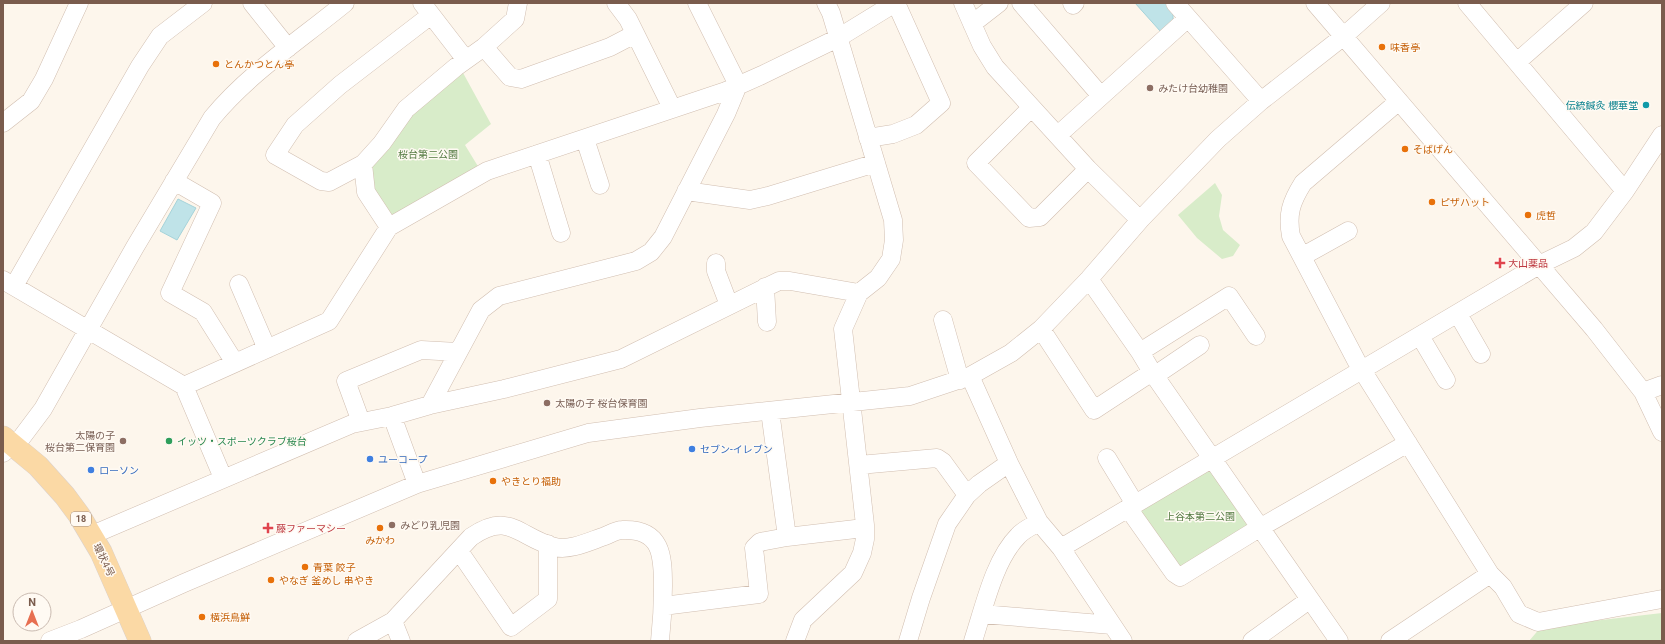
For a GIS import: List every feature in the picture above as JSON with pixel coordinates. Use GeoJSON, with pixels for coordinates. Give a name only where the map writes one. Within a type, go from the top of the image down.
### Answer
{"type":"FeatureCollection","features":[{"type":"Feature","properties":{"kind":"main road","name":"環状4号"},"geometry":{"type":"LineString","coordinates":[[6,445],[26,455],[50,479],[71,504],[92,535],[107,564],[140,641]]}},
{"type":"Feature","properties":{"kind":"street"},"geometry":{"type":"LineString","coordinates":[[3,124],[31,101],[44,79],[79,3]]}},
{"type":"Feature","properties":{"kind":"street"},"geometry":{"type":"LineString","coordinates":[[203,3],[160,36],[140,66],[8,283],[184,386],[223,478]]}},
{"type":"Feature","properties":{"kind":"street"},"geometry":{"type":"LineString","coordinates":[[252,3],[288,48]]}},
{"type":"Feature","properties":{"kind":"street"},"geometry":{"type":"LineString","coordinates":[[6,445],[30,428],[43,409],[205,127],[225,102],[246,82],[345,3]]}},
{"type":"Feature","properties":{"kind":"street"},"geometry":{"type":"LineString","coordinates":[[466,60],[427,9],[295,125],[275,155],[321,182],[329,182],[363,164],[382,143],[406,109],[484,47],[515,19],[518,3]]}},
{"type":"Feature","properties":{"kind":"street"},"geometry":{"type":"LineString","coordinates":[[616,3],[628,19],[672,108]]}},
{"type":"Feature","properties":{"kind":"street"},"geometry":{"type":"LineString","coordinates":[[430,405],[481,310],[499,296],[636,261],[651,252],[662,237],[726,114],[738,85],[697,3]]}},
{"type":"Feature","properties":{"kind":"street"},"geometry":{"type":"LineString","coordinates":[[795,641],[803,620],[853,573],[862,553],[865,539],[859,465],[850,403],[843,329],[859,293],[878,278],[891,259],[894,240],[893,220],[831,13],[826,3]]}},
{"type":"Feature","properties":{"kind":"street"},"geometry":{"type":"LineString","coordinates":[[184,386],[329,321],[390,227],[487,171],[585,139],[738,85],[838,38],[896,3],[941,103],[916,125],[893,134],[868,138]]}},
{"type":"Feature","properties":{"kind":"street"},"geometry":{"type":"LineString","coordinates":[[963,3],[982,46],[995,67],[1088,169],[1140,220]]}},
{"type":"Feature","properties":{"kind":"street"},"geometry":{"type":"LineString","coordinates":[[972,24],[999,3]]}},
{"type":"Feature","properties":{"kind":"street"},"geometry":{"type":"LineString","coordinates":[[1021,3],[1101,96]]}},
{"type":"Feature","properties":{"kind":"street"},"geometry":{"type":"LineString","coordinates":[[1072,3],[1073,5],[1075,3]]}},
{"type":"Feature","properties":{"kind":"street"},"geometry":{"type":"LineString","coordinates":[[1175,3],[1261,101]]}},
{"type":"Feature","properties":{"kind":"street"},"geometry":{"type":"LineString","coordinates":[[1315,3],[1594,329],[1643,392],[1662,432]]}},
{"type":"Feature","properties":{"kind":"street"},"geometry":{"type":"LineString","coordinates":[[50,641],[126,610],[184,582],[417,484],[588,433],[910,396],[965,378],[1012,353],[1042,329],[1089,279],[1140,220],[1218,139],[1261,101],[1344,36],[1381,3]]}},
{"type":"Feature","properties":{"kind":"street"},"geometry":{"type":"LineString","coordinates":[[1467,3],[1625,191]]}},
{"type":"Feature","properties":{"kind":"street"},"geometry":{"type":"LineString","coordinates":[[1517,62],[1584,3]]}},
{"type":"Feature","properties":{"kind":"street"},"geometry":{"type":"LineString","coordinates":[[1058,135],[1188,18]]}},
{"type":"Feature","properties":{"kind":"street"},"geometry":{"type":"LineString","coordinates":[[484,47],[510,77],[521,79],[610,47],[635,34]]}},
{"type":"Feature","properties":{"kind":"street"},"geometry":{"type":"LineString","coordinates":[[1399,101],[1302,182],[1289,211],[1291,236],[1303,256],[1362,370],[1490,574],[1502,588],[1519,614],[1538,622],[1662,599]]}},
{"type":"Feature","properties":{"kind":"street"},"geometry":{"type":"LineString","coordinates":[[1031,108],[976,163],[1029,218],[1040,217],[1088,169]]}},
{"type":"Feature","properties":{"kind":"street"},"geometry":{"type":"LineString","coordinates":[[1062,548],[1539,265],[1574,248],[1594,232],[1625,191],[1662,135]]}},
{"type":"Feature","properties":{"kind":"street"},"geometry":{"type":"LineString","coordinates":[[585,139],[600,185]]}},
{"type":"Feature","properties":{"kind":"street"},"geometry":{"type":"LineString","coordinates":[[537,154],[561,233]]}},
{"type":"Feature","properties":{"kind":"street"},"geometry":{"type":"LineString","coordinates":[[686,191],[750,200],[768,196],[876,162]]}},
{"type":"Feature","properties":{"kind":"street"},"geometry":{"type":"LineString","coordinates":[[363,164],[366,192],[390,227]]}},
{"type":"Feature","properties":{"kind":"street"},"geometry":{"type":"LineString","coordinates":[[174,181],[212,203],[170,293],[203,312],[235,363]]}},
{"type":"Feature","properties":{"kind":"street"},"geometry":{"type":"LineString","coordinates":[[1303,256],[1348,230]]}},
{"type":"Feature","properties":{"kind":"street"},"geometry":{"type":"LineString","coordinates":[[716,263],[716,271],[729,306]]}},
{"type":"Feature","properties":{"kind":"street"},"geometry":{"type":"LineString","coordinates":[[1089,279],[1338,641]]}},
{"type":"Feature","properties":{"kind":"street"},"geometry":{"type":"LineString","coordinates":[[92,535],[352,424],[392,416],[430,405],[504,389],[621,360],[779,281],[790,281],[859,293]]}},
{"type":"Feature","properties":{"kind":"street"},"geometry":{"type":"LineString","coordinates":[[239,284],[267,349]]}},
{"type":"Feature","properties":{"kind":"street"},"geometry":{"type":"LineString","coordinates":[[765,287],[767,322]]}},
{"type":"Feature","properties":{"kind":"street"},"geometry":{"type":"LineString","coordinates":[[1140,352],[1229,296],[1256,336]]}},
{"type":"Feature","properties":{"kind":"street"},"geometry":{"type":"LineString","coordinates":[[1458,314],[1480,353]]}},
{"type":"Feature","properties":{"kind":"street"},"geometry":{"type":"LineString","coordinates":[[943,320],[965,378],[1039,522],[1062,548],[1123,641]]}},
{"type":"Feature","properties":{"kind":"street"},"geometry":{"type":"LineString","coordinates":[[1042,329],[1094,410],[1200,345]]}},
{"type":"Feature","properties":{"kind":"street"},"geometry":{"type":"LineString","coordinates":[[1420,336],[1442,362],[1446,380]]}},
{"type":"Feature","properties":{"kind":"street"},"geometry":{"type":"LineString","coordinates":[[361,422],[346,381],[421,350],[458,352]]}},
{"type":"Feature","properties":{"kind":"street"},"geometry":{"type":"LineString","coordinates":[[1643,392],[1662,385]]}},
{"type":"Feature","properties":{"kind":"street"},"geometry":{"type":"LineString","coordinates":[[770,411],[787,537]]}},
{"type":"Feature","properties":{"kind":"street"},"geometry":{"type":"LineString","coordinates":[[392,416],[417,484]]}},
{"type":"Feature","properties":{"kind":"street"},"geometry":{"type":"LineString","coordinates":[[1107,458],[1132,506],[1174,573],[1180,577],[1260,528],[1408,443]]}},
{"type":"Feature","properties":{"kind":"street"},"geometry":{"type":"LineString","coordinates":[[859,465],[937,458],[943,462],[967,495]]}},
{"type":"Feature","properties":{"kind":"street"},"geometry":{"type":"LineString","coordinates":[[908,641],[921,598],[947,524],[967,495],[1009,463]]}},
{"type":"Feature","properties":{"kind":"street"},"geometry":{"type":"LineString","coordinates":[[973,641],[999,564],[1006,550],[1019,534],[1039,522]]}},
{"type":"Feature","properties":{"kind":"street"},"geometry":{"type":"LineString","coordinates":[[357,641],[393,622],[471,537],[481,530],[491,526],[504,524],[556,547],[574,546],[621,530],[641,532],[654,540],[660,549],[662,556],[663,606],[660,641]]}},
{"type":"Feature","properties":{"kind":"street"},"geometry":{"type":"LineString","coordinates":[[663,606],[759,594],[754,548],[760,542],[787,537],[864,528]]}},
{"type":"Feature","properties":{"kind":"street"},"geometry":{"type":"LineString","coordinates":[[459,551],[511,627],[548,599],[548,544]]}},
{"type":"Feature","properties":{"kind":"street"},"geometry":{"type":"LineString","coordinates":[[1390,641],[1490,574]]}},
{"type":"Feature","properties":{"kind":"street"},"geometry":{"type":"LineString","coordinates":[[1252,641],[1309,600]]}},
{"type":"Feature","properties":{"kind":"street"},"geometry":{"type":"LineString","coordinates":[[982,614],[1112,625]]}},
{"type":"Feature","properties":{"kind":"street"},"geometry":{"type":"LineString","coordinates":[[393,622],[401,641]]}},
{"type":"Feature","properties":{"kind":"green space","name":"桜台第二公園"},"geometry":{"type":"Polygon","coordinates":[[[462,71],[491,124],[465,145],[479,168],[397,216],[388,216],[372,187],[370,168],[411,113],[462,71]]]}},
{"type":"Feature","properties":{"kind":"green space"},"geometry":{"type":"Polygon","coordinates":[[[1215,183],[1222,195],[1219,216],[1223,230],[1240,245],[1233,256],[1222,259],[1197,238],[1178,215],[1215,183]]]}},
{"type":"Feature","properties":{"kind":"green space","name":"上谷本第二公園"},"geometry":{"type":"Polygon","coordinates":[[[1213,460],[1256,530],[1176,569],[1138,508],[1213,460]]]}},
{"type":"Feature","properties":{"kind":"green space"},"geometry":{"type":"Polygon","coordinates":[[[1662,613],[1662,641],[1529,641],[1541,627],[1662,613]]]}},
{"type":"Feature","properties":{"kind":"water"},"geometry":{"type":"Polygon","coordinates":[[[1135,3],[1166,3],[1173,11],[1173,21],[1161,32],[1135,3]]]}},
{"type":"Feature","properties":{"kind":"water"},"geometry":{"type":"Polygon","coordinates":[[[178,199],[196,208],[177,240],[160,231],[178,199]]]}},
{"type":"Feature","properties":{"kind":"place","name":"味香亭"},"geometry":{"type":"Point","coordinates":[1382,47]}},
{"type":"Feature","properties":{"kind":"place","name":"とんかつとん亭"},"geometry":{"type":"Point","coordinates":[216,64]}},
{"type":"Feature","properties":{"kind":"place","name":"みたけ台幼稚園"},"geometry":{"type":"Point","coordinates":[1150,88]}},
{"type":"Feature","properties":{"kind":"place","name":"伝統鍼灸 櫻華堂"},"geometry":{"type":"Point","coordinates":[1646,105]}},
{"type":"Feature","properties":{"kind":"place","name":"そばげん"},"geometry":{"type":"Point","coordinates":[1405,149]}},
{"type":"Feature","properties":{"kind":"place","name":"ピザハット"},"geometry":{"type":"Point","coordinates":[1432,202]}},
{"type":"Feature","properties":{"kind":"place","name":"虎哲"},"geometry":{"type":"Point","coordinates":[1528,215]}},
{"type":"Feature","properties":{"kind":"place","name":"大山薬品"},"geometry":{"type":"Point","coordinates":[1500,263]}},
{"type":"Feature","properties":{"kind":"place","name":"太陽の子 桜台保育園"},"geometry":{"type":"Point","coordinates":[547,403]}},
{"type":"Feature","properties":{"kind":"place","name":"太陽の子 桜台第二保育園"},"geometry":{"type":"Point","coordinates":[123,441]}},
{"type":"Feature","properties":{"kind":"place","name":"イッツ・スポーツクラブ桜台"},"geometry":{"type":"Point","coordinates":[169,441]}},
{"type":"Feature","properties":{"kind":"place","name":"セブン-イレブン"},"geometry":{"type":"Point","coordinates":[692,449]}},
{"type":"Feature","properties":{"kind":"place","name":"ユーコープ"},"geometry":{"type":"Point","coordinates":[370,459]}},
{"type":"Feature","properties":{"kind":"place","name":"ローソン"},"geometry":{"type":"Point","coordinates":[91,470]}},
{"type":"Feature","properties":{"kind":"place","name":"やきとり福助"},"geometry":{"type":"Point","coordinates":[493,481]}},
{"type":"Feature","properties":{"kind":"place","name":"みどり乳児園"},"geometry":{"type":"Point","coordinates":[392,525]}},
{"type":"Feature","properties":{"kind":"place","name":"藤ファーマシー"},"geometry":{"type":"Point","coordinates":[268,528]}},
{"type":"Feature","properties":{"kind":"place","name":"みかわ"},"geometry":{"type":"Point","coordinates":[380,528]}},
{"type":"Feature","properties":{"kind":"place","name":"青葉 餃子"},"geometry":{"type":"Point","coordinates":[305,567]}},
{"type":"Feature","properties":{"kind":"place","name":"やなぎ 釜めし 串やき"},"geometry":{"type":"Point","coordinates":[271,580]}},
{"type":"Feature","properties":{"kind":"place","name":"横浜鳥鮮"},"geometry":{"type":"Point","coordinates":[202,617]}}]}
